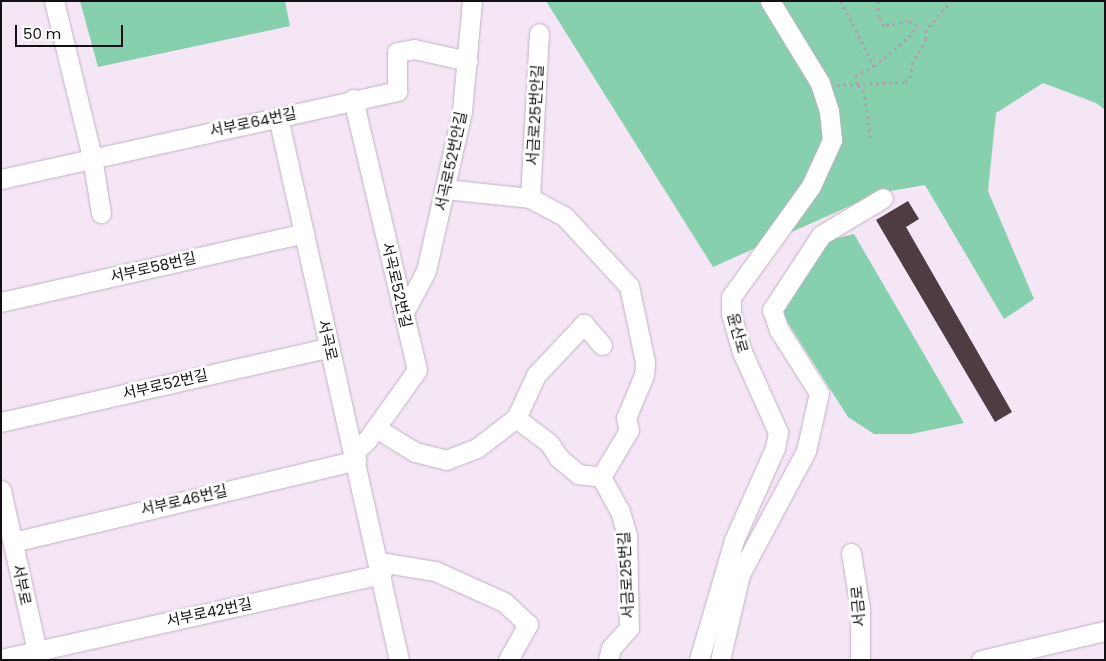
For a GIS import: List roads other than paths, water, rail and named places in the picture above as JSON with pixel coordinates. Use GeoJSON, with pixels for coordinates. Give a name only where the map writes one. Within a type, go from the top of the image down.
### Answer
{"type":"FeatureCollection","features":[{"type":"Feature","properties":{"kind":"street"},"geometry":{"type":"LineString","coordinates":[[54,1],[92,157],[101,213]]}},
{"type":"Feature","properties":{"kind":"street","name":"서곡로52번안길"},"geometry":{"type":"LineString","coordinates":[[403,314],[426,271],[445,189],[462,111],[472,1]]}},
{"type":"Feature","properties":{"kind":"street","name":"윤산로"},"geometry":{"type":"LineString","coordinates":[[699,660],[734,540],[775,448],[778,432],[742,352],[731,314],[731,297],[811,186],[832,140],[829,111],[820,82],[770,1]]}},
{"type":"Feature","properties":{"kind":"street","name":"서금로25번안길"},"geometry":{"type":"LineString","coordinates":[[530,198],[539,33]]}},
{"type":"Feature","properties":{"kind":"street","name":"서부로64번길"},"geometry":{"type":"LineString","coordinates":[[1,179],[92,157],[397,91],[398,52],[414,49],[468,61]]}},
{"type":"Feature","properties":{"kind":"street","name":"서곡로52번길"},"geometry":{"type":"LineString","coordinates":[[353,99],[416,370],[414,378],[355,456]]}},
{"type":"Feature","properties":{"kind":"street","name":"서곡로"},"geometry":{"type":"LineString","coordinates":[[278,117],[381,568],[399,660]]}},
{"type":"Feature","properties":{"kind":"street"},"geometry":{"type":"LineString","coordinates":[[445,189],[530,198],[565,217],[629,286],[645,362],[644,375],[626,418],[629,430],[601,477],[578,474],[559,458],[549,443],[516,418]]}},
{"type":"Feature","properties":{"kind":"street"},"geometry":{"type":"LineString","coordinates":[[720,660],[740,574],[806,450],[819,392],[779,330],[772,310],[821,235],[883,198]]}},
{"type":"Feature","properties":{"kind":"street","name":"서부로58번길"},"geometry":{"type":"LineString","coordinates":[[1,302],[304,233]]}},
{"type":"Feature","properties":{"kind":"street"},"geometry":{"type":"LineString","coordinates":[[376,428],[415,452],[446,460],[477,448],[516,418],[536,375],[584,324],[602,345]]}},
{"type":"Feature","properties":{"kind":"street","name":"서부로52번길"},"geometry":{"type":"LineString","coordinates":[[1,422],[330,346]]}},
{"type":"Feature","properties":{"kind":"street","name":"서부로46번길"},"geometry":{"type":"LineString","coordinates":[[13,542],[355,456]]}},
{"type":"Feature","properties":{"kind":"street","name":"서금로25번길"},"geometry":{"type":"LineString","coordinates":[[601,477],[620,511],[627,535],[629,628],[611,648],[608,660]]}},
{"type":"Feature","properties":{"kind":"street","name":"서부로"},"geometry":{"type":"LineString","coordinates":[[1,490],[38,656]]}},
{"type":"Feature","properties":{"kind":"street","name":"서금로"},"geometry":{"type":"LineString","coordinates":[[851,553],[860,608],[860,660]]}},
{"type":"Feature","properties":{"kind":"street"},"geometry":{"type":"LineString","coordinates":[[381,568],[435,571],[504,602],[528,624],[508,660]]}},
{"type":"Feature","properties":{"kind":"street","name":"서부로42번길"},"geometry":{"type":"LineString","coordinates":[[38,656],[381,568]]}},
{"type":"Feature","properties":{"kind":"street"},"geometry":{"type":"LineString","coordinates":[[981,660],[1105,631]]}},
{"type":"Feature","properties":{"kind":"street"},"geometry":{"type":"LineString","coordinates":[[1,659],[38,656]]}}]}
